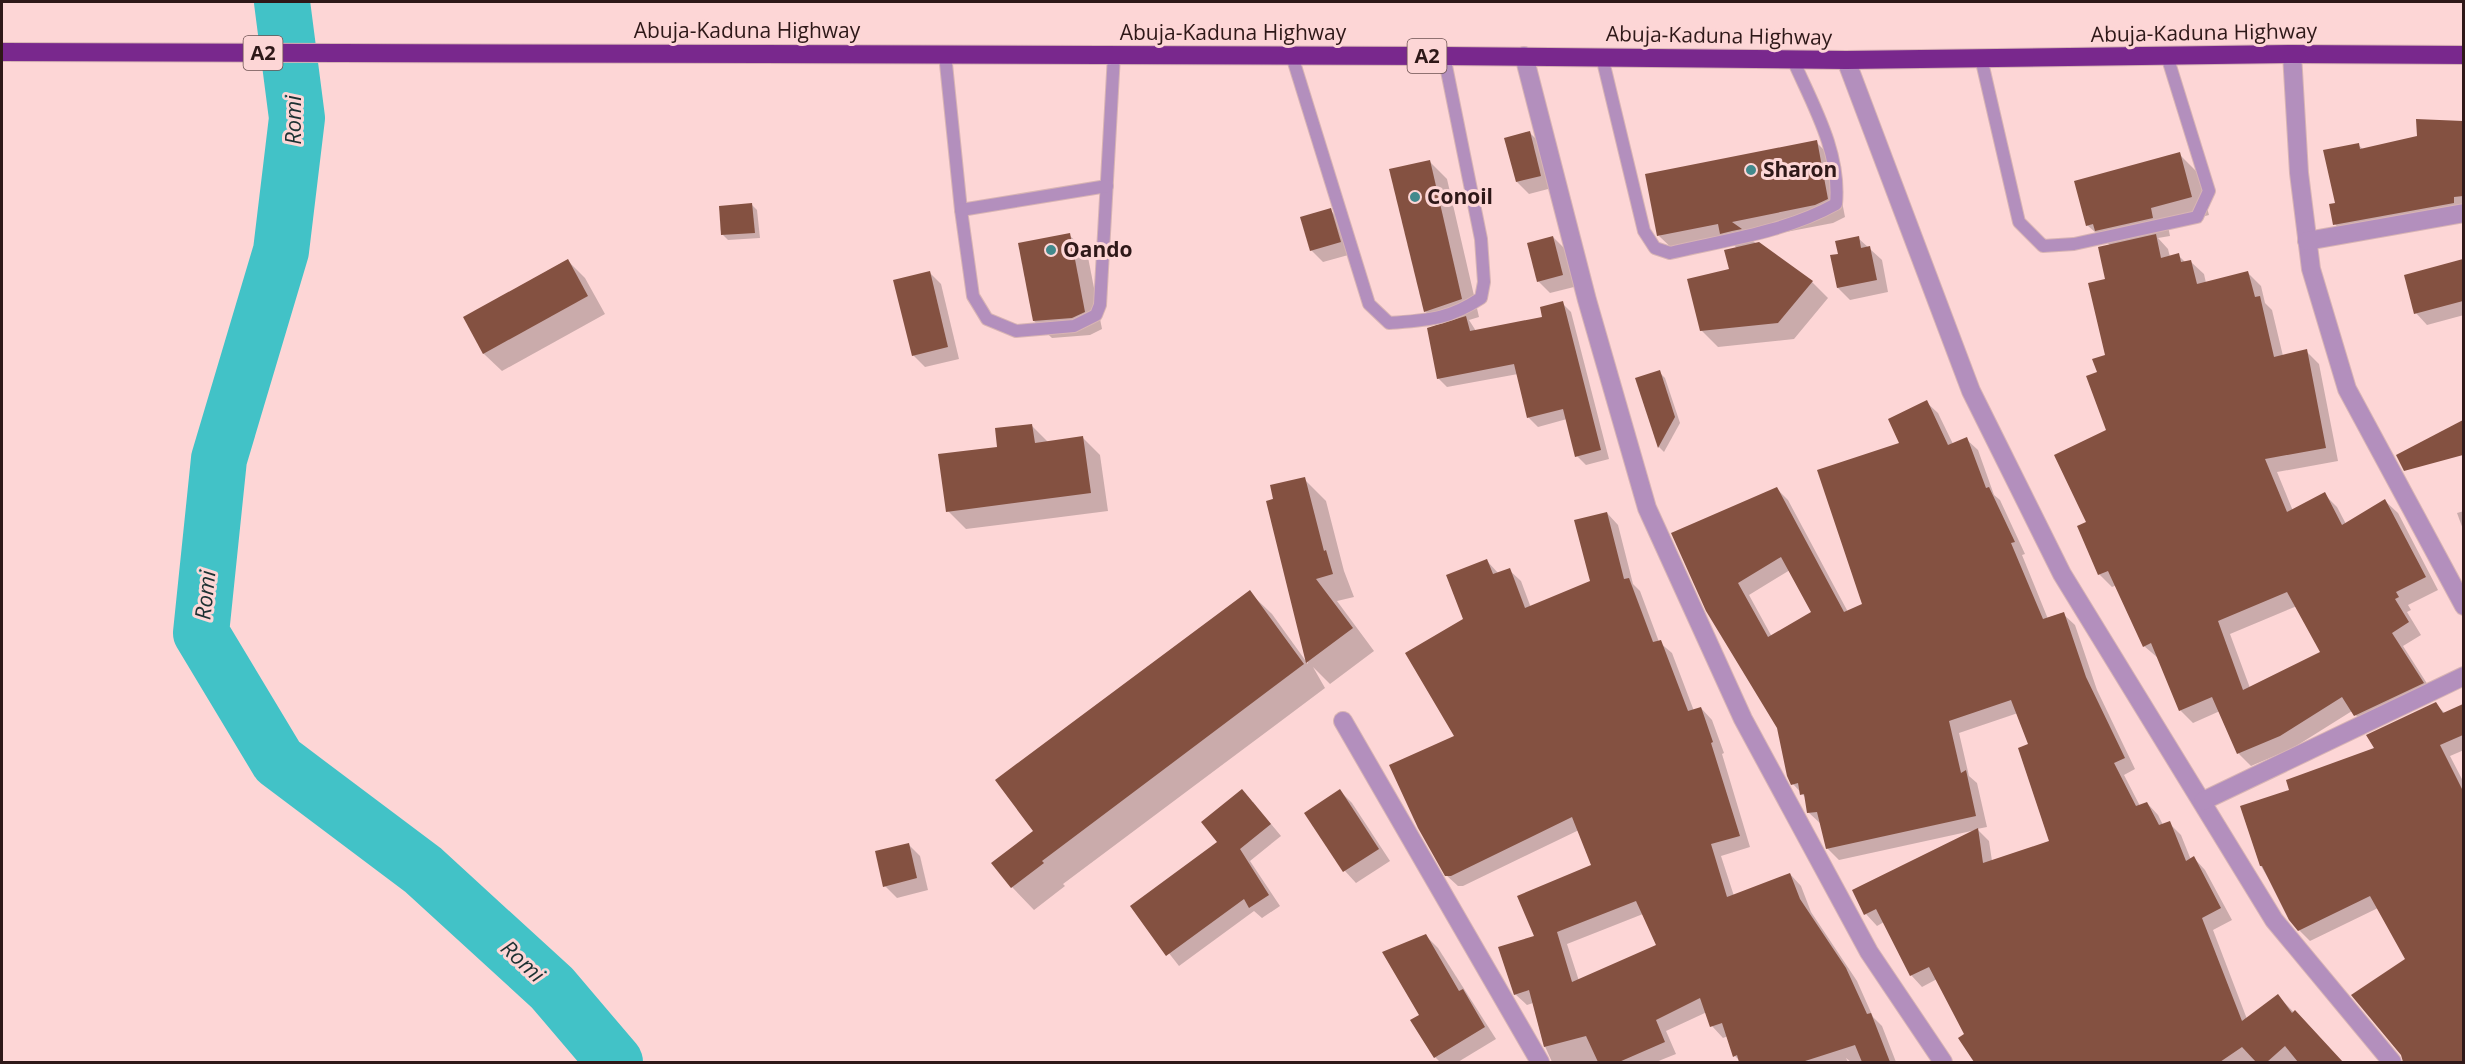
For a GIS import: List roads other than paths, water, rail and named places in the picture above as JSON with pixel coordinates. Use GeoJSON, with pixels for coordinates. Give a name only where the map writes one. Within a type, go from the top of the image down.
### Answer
{"type":"FeatureCollection","features":[{"type":"Feature","properties":{"kind":"highway","name":"Abuja-Kaduna Highway"},"geometry":{"type":"LineString","coordinates":[[2,52],[136,55],[390,52],[1524,56],[1793,60],[2292,54],[2463,55]]}},
{"type":"Feature","properties":{"kind":"street"},"geometry":{"type":"LineString","coordinates":[[2292,54],[2299,173],[2311,269],[2347,389],[2463,606]]}},
{"type":"Feature","properties":{"kind":"street"},"geometry":{"type":"LineString","coordinates":[[1524,56],[1587,300],[1647,508],[1743,719],[1869,952],[1943,1062]]}},
{"type":"Feature","properties":{"kind":"street"},"geometry":{"type":"LineString","coordinates":[[1846,60],[1971,392],[2062,574],[2274,920],[2392,1062]]}},
{"type":"Feature","properties":{"kind":"street"},"geometry":{"type":"LineString","coordinates":[[2307,241],[2463,213]]}},
{"type":"Feature","properties":{"kind":"street"},"geometry":{"type":"LineString","coordinates":[[2203,801],[2463,676]]}},
{"type":"Feature","properties":{"kind":"street"},"geometry":{"type":"LineString","coordinates":[[1343,721],[1540,1062]]}},
{"type":"Feature","properties":{"kind":"lane"},"geometry":{"type":"LineString","coordinates":[[945,54],[961,210],[973,296],[987,320],[1016,331],[1074,326],[1096,315],[1100,305],[1114,55]]}},
{"type":"Feature","properties":{"kind":"lane"},"geometry":{"type":"LineString","coordinates":[[1293,56],[1369,304],[1389,323],[1423,321],[1458,313],[1481,298],[1484,282],[1481,239],[1444,56]]}},
{"type":"Feature","properties":{"kind":"lane"},"geometry":{"type":"LineString","coordinates":[[1981,58],[2019,222],[2043,246],[2074,244],[2197,218],[2209,191],[2167,56]]}},
{"type":"Feature","properties":{"kind":"lane"},"geometry":{"type":"LineString","coordinates":[[1602,57],[1644,231],[1655,248],[1670,253],[1768,230],[1818,214],[1836,204],[1838,182],[1828,140],[1793,60]]}},
{"type":"Feature","properties":{"kind":"lane"},"geometry":{"type":"LineString","coordinates":[[961,210],[1107,186]]}},
{"type":"Feature","properties":{"kind":"waterway","name":"Romi"},"geometry":{"type":"LineString","coordinates":[[282,2],[297,118],[281,251],[219,459],[201,633],[278,761],[423,870],[552,988],[615,1062]]}},
{"type":"Feature","properties":{"kind":"place","name":"Sharon"},"geometry":{"type":"Point","coordinates":[1751,170]}},
{"type":"Feature","properties":{"kind":"place","name":"Conoil"},"geometry":{"type":"Point","coordinates":[1415,197]}},
{"type":"Feature","properties":{"kind":"place","name":"Oando"},"geometry":{"type":"Point","coordinates":[1051,250]}}]}
